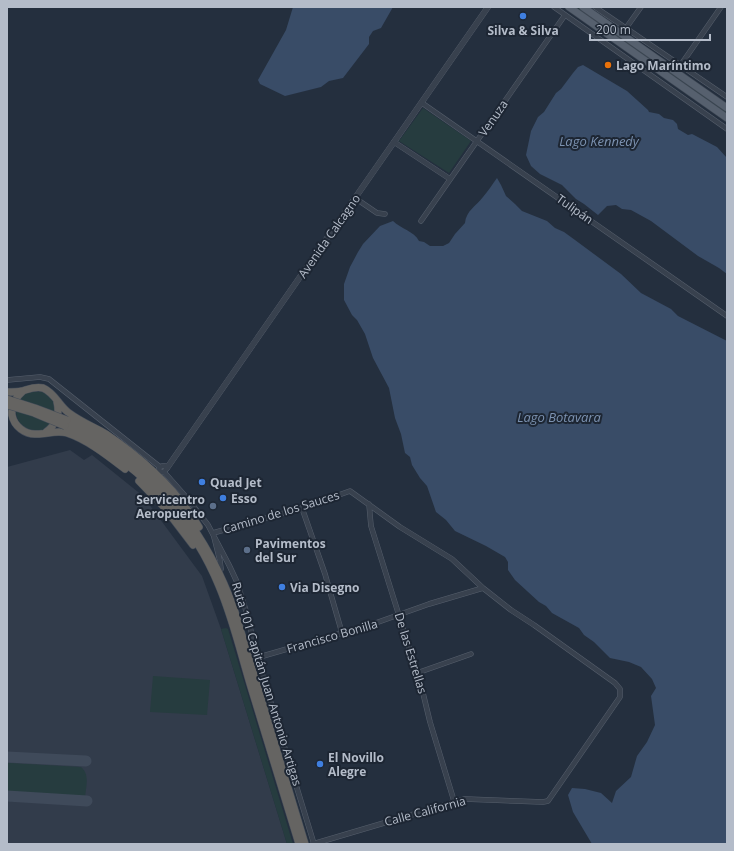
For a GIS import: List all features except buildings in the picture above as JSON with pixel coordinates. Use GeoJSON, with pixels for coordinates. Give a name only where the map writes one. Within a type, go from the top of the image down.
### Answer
{"type":"FeatureCollection","features":[{"type":"Feature","properties":{"kind":"highway"},"geometry":{"type":"LineString","coordinates":[[7,392],[23,391],[34,387],[48,390],[54,395],[59,410],[58,419],[53,427],[46,432]]}},
{"type":"Feature","properties":{"kind":"highway"},"geometry":{"type":"LineString","coordinates":[[23,391],[14,402],[10,412],[20,428],[26,432],[36,434],[46,432],[67,433],[103,453],[129,472],[144,486],[164,507],[200,555],[206,559]]}},
{"type":"Feature","properties":{"kind":"highway","name":"Ruta 101 Capitán Juan Antonio Artigas"},"geometry":{"type":"LineString","coordinates":[[7,399],[36,408],[66,423],[104,448],[148,483],[169,504],[187,528],[206,559],[223,597],[299,844]]}},
{"type":"Feature","properties":{"kind":"highway"},"geometry":{"type":"LineString","coordinates":[[57,401],[67,412],[105,433],[120,444],[141,460],[161,479],[190,514],[212,550],[221,569],[222,578]]}},
{"type":"Feature","properties":{"kind":"highway","name":"Ruta 101 Capitán Juan Antonio Artigas"},"geometry":{"type":"LineString","coordinates":[[7,405],[66,423],[94,434],[112,446],[152,478],[176,504],[192,525],[209,551],[222,578],[235,612],[305,844]]}},
{"type":"Feature","properties":{"kind":"main road"},"geometry":{"type":"LineString","coordinates":[[569,7],[727,118]]}},
{"type":"Feature","properties":{"kind":"main road"},"geometry":{"type":"LineString","coordinates":[[582,7],[727,108]]}},
{"type":"Feature","properties":{"kind":"street","name":"Avenida Calcagno"},"geometry":{"type":"LineString","coordinates":[[165,468],[488,7]]}},
{"type":"Feature","properties":{"kind":"street"},"geometry":{"type":"LineString","coordinates":[[554,7],[727,129]]}},
{"type":"Feature","properties":{"kind":"street"},"geometry":{"type":"LineString","coordinates":[[595,7],[727,97]]}},
{"type":"Feature","properties":{"kind":"street"},"geometry":{"type":"LineString","coordinates":[[626,28],[641,7]]}},
{"type":"Feature","properties":{"kind":"street"},"geometry":{"type":"LineString","coordinates":[[680,66],[720,7]]}},
{"type":"Feature","properties":{"kind":"street","name":"Venuza"},"geometry":{"type":"LineString","coordinates":[[421,221],[565,15]]}},
{"type":"Feature","properties":{"kind":"street","name":"Tulipán"},"geometry":{"type":"LineString","coordinates":[[422,103],[727,316]]}},
{"type":"Feature","properties":{"kind":"street"},"geometry":{"type":"LineString","coordinates":[[394,142],[450,179]]}},
{"type":"Feature","properties":{"kind":"street"},"geometry":{"type":"LineString","coordinates":[[355,198],[377,213],[385,214]]}},
{"type":"Feature","properties":{"kind":"street"},"geometry":{"type":"LineString","coordinates":[[7,380],[40,377],[49,379],[165,468],[200,513],[229,565],[243,599],[251,627],[257,657],[314,844]]}},
{"type":"Feature","properties":{"kind":"street"},"geometry":{"type":"LineString","coordinates":[[32,378],[34,387]]}},
{"type":"Feature","properties":{"kind":"street","name":"Camino de los Sauces"},"geometry":{"type":"LineString","coordinates":[[213,534],[302,508],[350,491],[369,504]]}},
{"type":"Feature","properties":{"kind":"street"},"geometry":{"type":"LineString","coordinates":[[369,504],[400,527],[452,559],[483,588]]}},
{"type":"Feature","properties":{"kind":"street","name":"De las Estrellas"},"geometry":{"type":"LineString","coordinates":[[369,504],[371,526],[417,673],[454,801]]}},
{"type":"Feature","properties":{"kind":"street"},"geometry":{"type":"LineString","coordinates":[[302,508],[325,574],[342,633]]}},
{"type":"Feature","properties":{"kind":"street"},"geometry":{"type":"LineString","coordinates":[[213,534],[221,569]]}},
{"type":"Feature","properties":{"kind":"street","name":"Francisco Bonilla"},"geometry":{"type":"LineString","coordinates":[[249,660],[370,626],[399,614],[483,588]]}},
{"type":"Feature","properties":{"kind":"street","name":"Calle California"},"geometry":{"type":"LineString","coordinates":[[314,844],[454,801],[465,799],[548,801],[620,697],[620,689],[616,683],[511,610],[483,588]]}},
{"type":"Feature","properties":{"kind":"street"},"geometry":{"type":"LineString","coordinates":[[417,673],[471,654]]}},
{"type":"Feature","properties":{"kind":"street"},"geometry":{"type":"LineString","coordinates":[[298,821],[304,812]]}},
{"type":"Feature","properties":{"kind":"shaded area"},"geometry":{"type":"Polygon","coordinates":[[[70,450],[84,460],[92,455],[143,496],[202,576],[221,629],[287,844],[7,844],[7,467],[70,450]]]}},
{"type":"Feature","properties":{"kind":"green space"},"geometry":{"type":"Polygon","coordinates":[[[572,7],[579,7],[727,110],[727,115],[572,7]]]}},
{"type":"Feature","properties":{"kind":"green space"},"geometry":{"type":"Polygon","coordinates":[[[423,108],[471,141],[449,173],[399,141],[423,108]]]}},
{"type":"Feature","properties":{"kind":"green space"},"geometry":{"type":"Polygon","coordinates":[[[40,391],[47,394],[53,400],[56,411],[55,419],[47,428],[40,431],[32,431],[25,428],[17,419],[16,407],[19,400],[28,392],[40,391]]]}},
{"type":"Feature","properties":{"kind":"green space"},"geometry":{"type":"Polygon","coordinates":[[[221,629],[228,629],[293,844],[287,844],[221,629]]]}},
{"type":"Feature","properties":{"kind":"green space"},"geometry":{"type":"Polygon","coordinates":[[[153,676],[210,680],[207,715],[150,712],[153,676]]]}},
{"type":"Feature","properties":{"kind":"green space"},"geometry":{"type":"Polygon","coordinates":[[[7,763],[81,767],[86,773],[87,785],[85,797],[7,792],[7,763]]]}},
{"type":"Feature","properties":{"kind":"water"},"geometry":{"type":"Polygon","coordinates":[[[293,7],[393,7],[381,28],[373,31],[369,37],[369,44],[343,78],[329,81],[321,87],[285,96],[260,84],[258,80],[286,30],[293,7]]]}},
{"type":"Feature","properties":{"kind":"water","name":"Lago Kennedy"},"geometry":{"type":"Polygon","coordinates":[[[583,65],[627,91],[649,112],[659,114],[664,118],[673,120],[677,124],[678,129],[688,135],[692,134],[717,147],[727,158],[727,274],[698,256],[651,221],[631,210],[622,209],[616,205],[607,206],[598,215],[576,199],[562,185],[540,174],[531,166],[526,155],[531,131],[538,117],[544,112],[556,93],[561,89],[578,67],[583,65]]]}},
{"type":"Feature","properties":{"kind":"water","name":"Lago Botavara"},"geometry":{"type":"Polygon","coordinates":[[[497,178],[506,196],[522,211],[547,221],[555,228],[564,232],[621,274],[641,293],[671,309],[678,316],[727,341],[727,844],[592,844],[573,812],[568,795],[572,788],[585,789],[601,793],[612,803],[616,791],[631,777],[637,756],[647,742],[655,725],[651,696],[656,688],[652,679],[641,667],[629,662],[610,658],[594,642],[584,635],[579,628],[552,613],[546,606],[539,602],[515,580],[508,570],[508,562],[505,557],[455,531],[446,520],[436,512],[427,486],[412,465],[410,457],[405,453],[401,434],[395,418],[389,388],[373,358],[365,334],[344,300],[344,284],[350,267],[363,244],[380,226],[393,221],[411,232],[419,241],[430,246],[443,246],[449,243],[465,223],[469,212],[483,197],[497,178]]]}},
{"type":"Feature","properties":{"kind":"taxiway"},"geometry":{"type":"LineString","coordinates":[[7,757],[86,761]]}},
{"type":"Feature","properties":{"kind":"taxiway"},"geometry":{"type":"LineString","coordinates":[[7,796],[87,801]]}},
{"type":"Feature","properties":{"kind":"place","name":"Silva & Silva"},"geometry":{"type":"Point","coordinates":[523,16]}},
{"type":"Feature","properties":{"kind":"place","name":"Lago Maríntimo"},"geometry":{"type":"Point","coordinates":[608,65]}},
{"type":"Feature","properties":{"kind":"place","name":"Quad Jet"},"geometry":{"type":"Point","coordinates":[202,482]}},
{"type":"Feature","properties":{"kind":"place","name":"Esso"},"geometry":{"type":"Point","coordinates":[223,498]}},
{"type":"Feature","properties":{"kind":"place","name":"Servicentro Aeropuerto"},"geometry":{"type":"Point","coordinates":[213,506]}},
{"type":"Feature","properties":{"kind":"place","name":"Pavimentos del Sur"},"geometry":{"type":"Point","coordinates":[247,550]}},
{"type":"Feature","properties":{"kind":"place","name":"Via Disegno"},"geometry":{"type":"Point","coordinates":[282,587]}},
{"type":"Feature","properties":{"kind":"place","name":"El Novillo Alegre"},"geometry":{"type":"Point","coordinates":[320,764]}}]}
